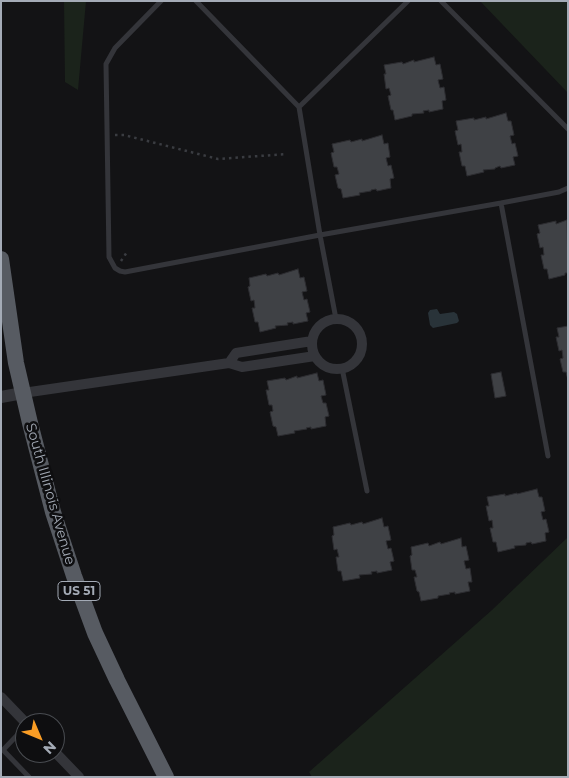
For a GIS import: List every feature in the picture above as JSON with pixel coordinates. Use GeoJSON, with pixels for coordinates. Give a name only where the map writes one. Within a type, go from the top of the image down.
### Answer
{"type":"FeatureCollection","features":[{"type":"Feature","properties":{"kind":"highway","name":"US 51"},"geometry":{"type":"LineString","coordinates":[[1,258],[11,330],[23,393]]}},
{"type":"Feature","properties":{"kind":"highway","name":"South Illinois Avenue"},"geometry":{"type":"LineString","coordinates":[[23,393],[53,512],[74,576],[95,632],[166,777]]}},
{"type":"Feature","properties":{"kind":"street"},"geometry":{"type":"LineString","coordinates":[[336,319],[345,320],[352,324],[358,331],[362,347],[359,356],[354,362],[336,369],[320,362],[315,356],[312,341],[320,326],[327,321],[336,319]]}},
{"type":"Feature","properties":{"kind":"street"},"geometry":{"type":"LineString","coordinates":[[229,363],[236,353],[312,341]]}},
{"type":"Feature","properties":{"kind":"street"},"geometry":{"type":"LineString","coordinates":[[1,397],[229,363],[242,367],[315,356]]}},
{"type":"Feature","properties":{"kind":"street"},"geometry":{"type":"LineString","coordinates":[[1,697],[16,713]]}},
{"type":"Feature","properties":{"kind":"street"},"geometry":{"type":"LineString","coordinates":[[65,762],[79,777]]}},
{"type":"Feature","properties":{"kind":"lane"},"geometry":{"type":"LineString","coordinates":[[161,1],[115,48],[106,64],[109,257],[115,268],[125,272],[320,234],[501,204],[559,192],[568,188]]}},
{"type":"Feature","properties":{"kind":"lane"},"geometry":{"type":"LineString","coordinates":[[196,1],[299,108],[336,319]]}},
{"type":"Feature","properties":{"kind":"lane"},"geometry":{"type":"LineString","coordinates":[[299,108],[408,1]]}},
{"type":"Feature","properties":{"kind":"lane"},"geometry":{"type":"LineString","coordinates":[[441,1],[568,129]]}},
{"type":"Feature","properties":{"kind":"lane"},"geometry":{"type":"LineString","coordinates":[[501,204],[548,456]]}},
{"type":"Feature","properties":{"kind":"lane"},"geometry":{"type":"LineString","coordinates":[[261,349],[263,364]]}},
{"type":"Feature","properties":{"kind":"lane"},"geometry":{"type":"LineString","coordinates":[[342,368],[367,491]]}},
{"type":"Feature","properties":{"kind":"lane"},"geometry":{"type":"LineString","coordinates":[[15,737],[3,750],[15,762]]}},
{"type":"Feature","properties":{"kind":"lane"},"geometry":{"type":"LineString","coordinates":[[16,763],[29,777]]}},
{"type":"Feature","properties":{"kind":"path"},"geometry":{"type":"LineString","coordinates":[[124,135],[218,159],[287,154]]}},
{"type":"Feature","properties":{"kind":"shaded area"},"geometry":{"type":"Polygon","coordinates":[[[64,1],[86,1],[78,90],[65,82],[64,1]]]}},
{"type":"Feature","properties":{"kind":"shaded area"},"geometry":{"type":"Polygon","coordinates":[[[480,1],[568,1],[568,93],[480,1]]]}},
{"type":"Feature","properties":{"kind":"shaded area"},"geometry":{"type":"Polygon","coordinates":[[[437,309],[440,314],[454,312],[457,314],[459,321],[433,328],[430,325],[428,313],[430,310],[437,309]]]}},
{"type":"Feature","properties":{"kind":"shaded area"},"geometry":{"type":"Polygon","coordinates":[[[568,537],[568,777],[312,777],[309,772],[492,610],[568,537]]]}},
{"type":"Feature","properties":{"kind":"building"},"geometry":{"type":"Polygon","coordinates":[[[434,57],[436,65],[440,64],[443,79],[438,80],[440,88],[444,87],[446,100],[442,101],[443,109],[429,112],[429,110],[423,111],[424,113],[412,114],[412,116],[395,120],[388,96],[391,95],[389,88],[386,89],[384,65],[402,62],[403,64],[434,57]]]}},
{"type":"Feature","properties":{"kind":"building"},"geometry":{"type":"Polygon","coordinates":[[[506,113],[508,121],[511,121],[514,135],[510,136],[512,144],[515,143],[518,156],[513,157],[515,165],[501,168],[500,166],[467,176],[465,166],[462,166],[459,152],[462,152],[461,144],[458,145],[455,131],[458,130],[456,121],[486,117],[486,119],[506,113]]]}},
{"type":"Feature","properties":{"kind":"building"},"geometry":{"type":"Polygon","coordinates":[[[382,135],[384,144],[388,143],[390,157],[386,158],[388,166],[391,165],[394,178],[390,179],[391,188],[377,191],[376,189],[371,190],[359,193],[360,195],[343,198],[335,175],[339,174],[337,167],[334,167],[331,153],[334,152],[332,144],[350,140],[351,142],[362,139],[362,141],[382,135]]]}},
{"type":"Feature","properties":{"kind":"building"},"geometry":{"type":"Polygon","coordinates":[[[567,220],[568,273],[549,279],[547,269],[544,269],[541,255],[544,255],[543,247],[540,248],[537,234],[540,233],[538,225],[556,221],[556,224],[567,220]]]}},
{"type":"Feature","properties":{"kind":"building"},"geometry":{"type":"Polygon","coordinates":[[[298,269],[300,278],[304,277],[307,291],[302,292],[304,300],[307,299],[310,312],[306,313],[308,321],[293,324],[293,322],[287,323],[288,325],[275,326],[276,328],[260,332],[258,322],[255,322],[252,308],[255,308],[254,300],[251,301],[248,287],[250,286],[249,278],[266,274],[267,276],[278,273],[279,275],[298,269]]]}},
{"type":"Feature","properties":{"kind":"building"},"geometry":{"type":"Polygon","coordinates":[[[568,326],[568,380],[566,372],[563,372],[560,359],[563,358],[562,350],[559,351],[556,337],[559,337],[557,328],[568,326]]]}},
{"type":"Feature","properties":{"kind":"building"},"geometry":{"type":"Polygon","coordinates":[[[501,372],[506,396],[495,398],[491,374],[501,372]]]}},
{"type":"Feature","properties":{"kind":"building"},"geometry":{"type":"Polygon","coordinates":[[[317,373],[319,381],[323,380],[326,395],[321,396],[323,403],[326,403],[329,416],[325,417],[326,426],[306,428],[294,431],[295,433],[278,436],[276,427],[273,426],[270,412],[273,411],[272,405],[269,405],[266,390],[269,390],[267,381],[285,378],[286,380],[317,373]]]}},
{"type":"Feature","properties":{"kind":"building"},"geometry":{"type":"Polygon","coordinates":[[[537,489],[539,497],[542,497],[545,511],[541,512],[543,520],[546,519],[549,532],[545,533],[546,541],[532,544],[531,542],[526,543],[526,545],[514,546],[515,548],[498,552],[496,542],[493,542],[490,528],[493,528],[492,520],[489,521],[486,506],[489,506],[487,497],[505,494],[505,496],[537,489]]]}},
{"type":"Feature","properties":{"kind":"building"},"geometry":{"type":"Polygon","coordinates":[[[382,518],[384,527],[388,526],[391,540],[386,541],[388,549],[391,548],[394,561],[390,562],[392,570],[377,573],[377,571],[371,572],[372,574],[359,575],[360,578],[343,581],[341,571],[338,571],[336,557],[339,557],[337,549],[334,550],[333,527],[350,523],[351,525],[362,522],[363,524],[382,518]]]}},
{"type":"Feature","properties":{"kind":"building"},"geometry":{"type":"Polygon","coordinates":[[[461,538],[462,547],[466,546],[469,560],[464,561],[466,569],[470,568],[472,582],[468,582],[470,591],[455,594],[455,592],[449,593],[438,596],[438,598],[421,601],[414,577],[417,577],[415,570],[412,570],[411,547],[428,543],[429,546],[440,542],[441,544],[461,538]]]}}]}
